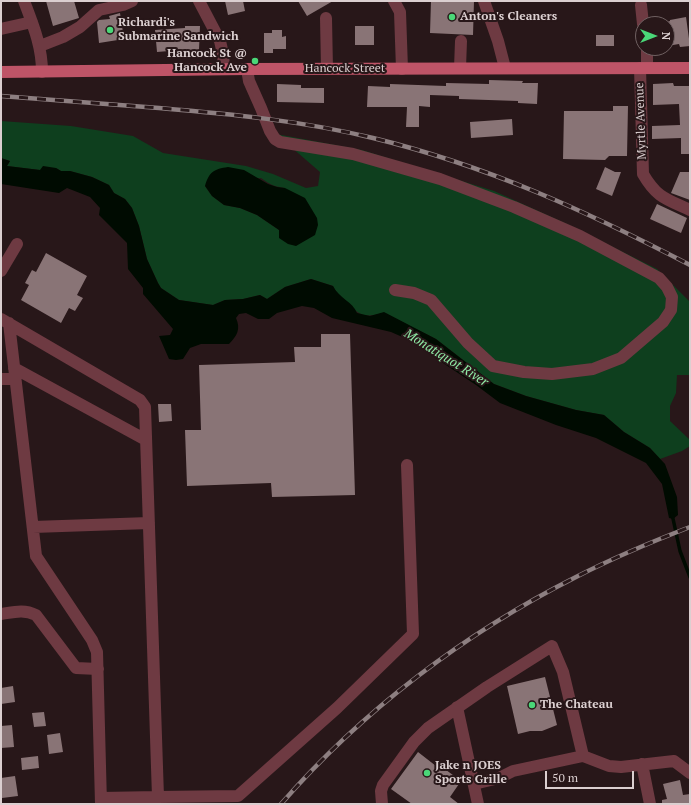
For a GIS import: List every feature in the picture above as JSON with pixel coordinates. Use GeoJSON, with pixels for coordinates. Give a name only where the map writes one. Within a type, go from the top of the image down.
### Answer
{"type":"FeatureCollection","features":[{"type":"Feature","properties":{"kind":"main road","name":"Hancock Street"},"geometry":{"type":"LineString","coordinates":[[1,72],[327,68],[690,68]]}},
{"type":"Feature","properties":{"kind":"street"},"geometry":{"type":"LineString","coordinates":[[25,1],[40,46],[42,72]]}},
{"type":"Feature","properties":{"kind":"street"},"geometry":{"type":"LineString","coordinates":[[40,46],[63,37],[80,27],[100,10],[123,6],[132,1]]}},
{"type":"Feature","properties":{"kind":"street"},"geometry":{"type":"LineString","coordinates":[[199,1],[220,41],[224,69]]}},
{"type":"Feature","properties":{"kind":"street"},"geometry":{"type":"LineString","coordinates":[[394,1],[400,12],[402,68]]}},
{"type":"Feature","properties":{"kind":"street"},"geometry":{"type":"LineString","coordinates":[[484,1],[498,41],[505,68]]}},
{"type":"Feature","properties":{"kind":"street"},"geometry":{"type":"LineString","coordinates":[[640,5],[642,16]]}},
{"type":"Feature","properties":{"kind":"street"},"geometry":{"type":"LineString","coordinates":[[326,18],[327,68]]}},
{"type":"Feature","properties":{"kind":"street"},"geometry":{"type":"LineString","coordinates":[[1,29],[32,22]]}},
{"type":"Feature","properties":{"kind":"street"},"geometry":{"type":"LineString","coordinates":[[460,40],[460,68]]}},
{"type":"Feature","properties":{"kind":"street","name":"Myrtle Avenue"},"geometry":{"type":"LineString","coordinates":[[645,56],[643,68],[643,174],[657,193],[690,210]]}},
{"type":"Feature","properties":{"kind":"street"},"geometry":{"type":"LineString","coordinates":[[247,69],[248,81],[270,131],[275,139],[280,142],[342,152],[383,163],[440,179],[514,207],[580,236],[659,278],[667,287],[672,297],[671,310],[663,322],[621,358],[593,369],[552,374],[524,372],[493,366],[468,342],[431,300],[414,293],[395,290]]}},
{"type":"Feature","properties":{"kind":"street"},"geometry":{"type":"LineString","coordinates":[[1,271],[17,244]]}},
{"type":"Feature","properties":{"kind":"street"},"geometry":{"type":"LineString","coordinates":[[5,321],[15,374],[36,556],[92,640],[97,652],[101,801],[158,797],[238,796],[337,708],[413,634],[407,465]]}},
{"type":"Feature","properties":{"kind":"street"},"geometry":{"type":"LineString","coordinates":[[5,321],[140,400],[145,407],[158,797]]}},
{"type":"Feature","properties":{"kind":"street"},"geometry":{"type":"LineString","coordinates":[[1,379],[15,374],[146,440]]}},
{"type":"Feature","properties":{"kind":"street"},"geometry":{"type":"LineString","coordinates":[[33,527],[149,523]]}},
{"type":"Feature","properties":{"kind":"street"},"geometry":{"type":"LineString","coordinates":[[1,614],[20,611],[29,612],[36,615],[76,668],[98,670]]}},
{"type":"Feature","properties":{"kind":"street"},"geometry":{"type":"LineString","coordinates":[[382,804],[381,791],[383,785],[414,742],[428,728],[487,686],[552,646],[563,672],[583,756]]}},
{"type":"Feature","properties":{"kind":"street"},"geometry":{"type":"LineString","coordinates":[[457,707],[478,804]]}},
{"type":"Feature","properties":{"kind":"street"},"geometry":{"type":"LineString","coordinates":[[474,784],[499,778],[513,771],[583,756],[609,766],[621,767],[674,761],[690,773]]}},
{"type":"Feature","properties":{"kind":"street"},"geometry":{"type":"LineString","coordinates":[[642,764],[650,804]]}},
{"type":"Feature","properties":{"kind":"green space"},"geometry":{"type":"Polygon","coordinates":[[[1,121],[71,126],[133,136],[163,153],[246,166],[273,174],[306,188],[318,186],[320,172],[276,134],[362,150],[494,191],[567,224],[657,269],[690,302],[690,375],[677,375],[676,393],[670,406],[670,421],[690,440],[690,446],[682,451],[660,459],[650,448],[624,432],[604,415],[576,410],[526,396],[494,384],[436,339],[384,313],[366,315],[358,313],[335,291],[333,286],[311,279],[285,287],[267,299],[260,295],[243,299],[225,300],[213,305],[179,300],[161,288],[147,259],[139,226],[132,208],[125,199],[114,193],[109,185],[92,177],[70,171],[61,171],[56,168],[40,170],[7,166],[10,161],[1,158],[1,121]],[[261,178],[205,186],[212,196],[224,205],[240,208],[257,215],[279,230],[279,238],[285,188],[269,184],[261,178]]]}},
{"type":"Feature","properties":{"kind":"water"},"geometry":{"type":"Polygon","coordinates":[[[1,158],[10,161],[7,166],[40,170],[43,166],[56,168],[61,171],[70,171],[92,177],[109,185],[114,193],[125,199],[132,208],[139,226],[147,259],[161,288],[179,300],[213,305],[225,300],[243,299],[260,295],[267,299],[285,287],[311,279],[333,286],[357,313],[370,316],[384,312],[436,339],[494,384],[526,396],[576,410],[604,415],[624,432],[650,448],[665,464],[677,497],[678,515],[673,519],[669,518],[662,484],[646,463],[596,438],[556,425],[500,403],[476,385],[407,339],[391,332],[332,318],[314,308],[302,306],[277,313],[269,319],[258,319],[246,313],[239,314],[236,318],[238,326],[237,332],[229,344],[201,344],[190,348],[183,359],[169,359],[159,336],[170,335],[173,329],[143,294],[143,288],[128,269],[127,243],[99,215],[100,208],[90,197],[67,188],[59,193],[1,184],[1,158]]]}},
{"type":"Feature","properties":{"kind":"water"},"geometry":{"type":"Polygon","coordinates":[[[228,167],[244,170],[268,184],[285,188],[305,198],[317,218],[318,225],[315,235],[296,246],[288,244],[279,238],[279,230],[257,215],[240,208],[224,205],[212,196],[205,186],[208,177],[216,170],[228,167]]]}},
{"type":"Feature","properties":{"kind":"building"},"geometry":{"type":"Polygon","coordinates":[[[46,1],[74,1],[79,18],[53,26],[46,1]]]}},
{"type":"Feature","properties":{"kind":"building"},"geometry":{"type":"Polygon","coordinates":[[[225,1],[243,1],[245,11],[228,15],[225,1]]]}},
{"type":"Feature","properties":{"kind":"building"},"geometry":{"type":"Polygon","coordinates":[[[298,1],[333,1],[307,16],[298,1]]]}},
{"type":"Feature","properties":{"kind":"building"},"geometry":{"type":"Polygon","coordinates":[[[431,1],[474,1],[473,35],[430,33],[431,1]]]}},
{"type":"Feature","properties":{"kind":"building","name":"Richardi's Submarine Sandwich"},"geometry":{"type":"Polygon","coordinates":[[[120,13],[124,39],[99,43],[97,22],[99,20],[110,19],[109,16],[120,13]]]}},
{"type":"Feature","properties":{"kind":"building"},"geometry":{"type":"Polygon","coordinates":[[[686,17],[690,46],[680,47],[679,44],[675,45],[675,19],[686,17]]]}},
{"type":"Feature","properties":{"kind":"building"},"geometry":{"type":"Polygon","coordinates":[[[185,26],[200,26],[199,50],[169,49],[169,51],[157,52],[155,30],[185,28],[185,26]]]}},
{"type":"Feature","properties":{"kind":"building"},"geometry":{"type":"Polygon","coordinates":[[[355,26],[374,26],[374,45],[355,45],[355,26]]]}},
{"type":"Feature","properties":{"kind":"building"},"geometry":{"type":"Polygon","coordinates":[[[272,30],[282,30],[282,37],[286,36],[286,49],[273,49],[273,53],[264,53],[264,33],[272,33],[272,30]]]}},
{"type":"Feature","properties":{"kind":"building"},"geometry":{"type":"Polygon","coordinates":[[[596,35],[614,35],[614,46],[596,46],[596,35]]]}},
{"type":"Feature","properties":{"kind":"building"},"geometry":{"type":"Polygon","coordinates":[[[489,80],[538,83],[537,104],[518,103],[518,101],[459,99],[459,96],[430,95],[430,107],[419,106],[419,127],[406,127],[407,107],[367,107],[368,86],[390,87],[390,84],[446,86],[446,83],[489,84],[489,80]]]}},
{"type":"Feature","properties":{"kind":"building"},"geometry":{"type":"Polygon","coordinates":[[[673,83],[674,86],[690,86],[690,154],[681,154],[681,138],[652,139],[652,126],[680,125],[679,104],[653,105],[653,84],[673,83]]]}},
{"type":"Feature","properties":{"kind":"building"},"geometry":{"type":"Polygon","coordinates":[[[277,84],[301,85],[301,88],[324,88],[324,103],[277,102],[277,84]]]}},
{"type":"Feature","properties":{"kind":"building"},"geometry":{"type":"Polygon","coordinates":[[[613,106],[628,106],[627,156],[609,156],[605,160],[563,159],[564,111],[613,111],[613,106]]]}},
{"type":"Feature","properties":{"kind":"building"},"geometry":{"type":"Polygon","coordinates":[[[512,119],[513,135],[471,138],[470,122],[512,119]]]}},
{"type":"Feature","properties":{"kind":"building"},"geometry":{"type":"Polygon","coordinates":[[[605,167],[615,172],[621,172],[612,196],[596,189],[605,167]]]}},
{"type":"Feature","properties":{"kind":"building"},"geometry":{"type":"Polygon","coordinates":[[[680,172],[690,172],[690,200],[671,193],[680,172]]]}},
{"type":"Feature","properties":{"kind":"building"},"geometry":{"type":"Polygon","coordinates":[[[657,204],[687,218],[681,233],[650,219],[657,204]]]}},
{"type":"Feature","properties":{"kind":"building"},"geometry":{"type":"Polygon","coordinates":[[[46,253],[87,276],[77,295],[83,298],[75,311],[69,308],[61,323],[21,300],[29,285],[25,283],[32,270],[36,272],[46,253]]]}},
{"type":"Feature","properties":{"kind":"building"},"geometry":{"type":"Polygon","coordinates":[[[321,334],[350,334],[355,495],[272,497],[271,483],[187,486],[185,430],[201,430],[199,365],[295,362],[294,347],[321,347],[321,334]]]}},
{"type":"Feature","properties":{"kind":"building"},"geometry":{"type":"Polygon","coordinates":[[[158,404],[171,404],[172,421],[159,422],[158,404]]]}},
{"type":"Feature","properties":{"kind":"building","name":"The Chateau"},"geometry":{"type":"Polygon","coordinates":[[[545,677],[557,725],[542,731],[530,731],[518,734],[507,686],[545,677]]]}},
{"type":"Feature","properties":{"kind":"building"},"geometry":{"type":"Polygon","coordinates":[[[13,686],[15,702],[1,704],[1,688],[13,686]]]}},
{"type":"Feature","properties":{"kind":"building"},"geometry":{"type":"Polygon","coordinates":[[[44,712],[46,726],[34,727],[32,713],[44,712]]]}},
{"type":"Feature","properties":{"kind":"building"},"geometry":{"type":"Polygon","coordinates":[[[12,725],[14,747],[1,748],[1,726],[12,725]]]}},
{"type":"Feature","properties":{"kind":"building"},"geometry":{"type":"Polygon","coordinates":[[[60,733],[63,752],[49,754],[47,735],[60,733]]]}},
{"type":"Feature","properties":{"kind":"building","name":"Jake n JOES Sports Grille"},"geometry":{"type":"Polygon","coordinates":[[[418,752],[436,766],[438,764],[461,781],[450,797],[459,804],[412,804],[391,789],[418,752]]]}},
{"type":"Feature","properties":{"kind":"building"},"geometry":{"type":"Polygon","coordinates":[[[38,756],[39,768],[22,770],[21,758],[38,756]]]}},
{"type":"Feature","properties":{"kind":"building"},"geometry":{"type":"Polygon","coordinates":[[[15,776],[18,796],[2,798],[1,778],[15,776]]]}},
{"type":"Feature","properties":{"kind":"building"},"geometry":{"type":"Polygon","coordinates":[[[680,780],[683,795],[690,794],[690,804],[662,804],[662,800],[667,799],[663,784],[680,780]]]}},
{"type":"Feature","properties":{"kind":"waterway","name":"Monatiquot River"},"geometry":{"type":"LineString","coordinates":[[672,514],[680,551],[690,577]]}},
{"type":"Feature","properties":{"kind":"railway"},"geometry":{"type":"LineString","coordinates":[[1,96],[159,108],[240,116],[320,127],[373,138],[456,162],[536,192],[613,226],[690,265]]}},
{"type":"Feature","properties":{"kind":"railway"},"geometry":{"type":"LineString","coordinates":[[281,804],[346,737],[418,676],[456,649],[495,623],[576,577],[632,550],[690,527]]}},
{"type":"Feature","properties":{"kind":"place","name":"Anton's Cleaners"},"geometry":{"type":"Point","coordinates":[452,17]}},
{"type":"Feature","properties":{"kind":"place","name":"Richardi's Submarine Sandwich"},"geometry":{"type":"Point","coordinates":[110,30]}},
{"type":"Feature","properties":{"kind":"place","name":"Hancock St @ Hancock Ave"},"geometry":{"type":"Point","coordinates":[255,61]}},
{"type":"Feature","properties":{"kind":"place","name":"The Chateau"},"geometry":{"type":"Point","coordinates":[532,705]}},
{"type":"Feature","properties":{"kind":"place","name":"Jake n JOES Sports Grille"},"geometry":{"type":"Point","coordinates":[427,773]}}]}
